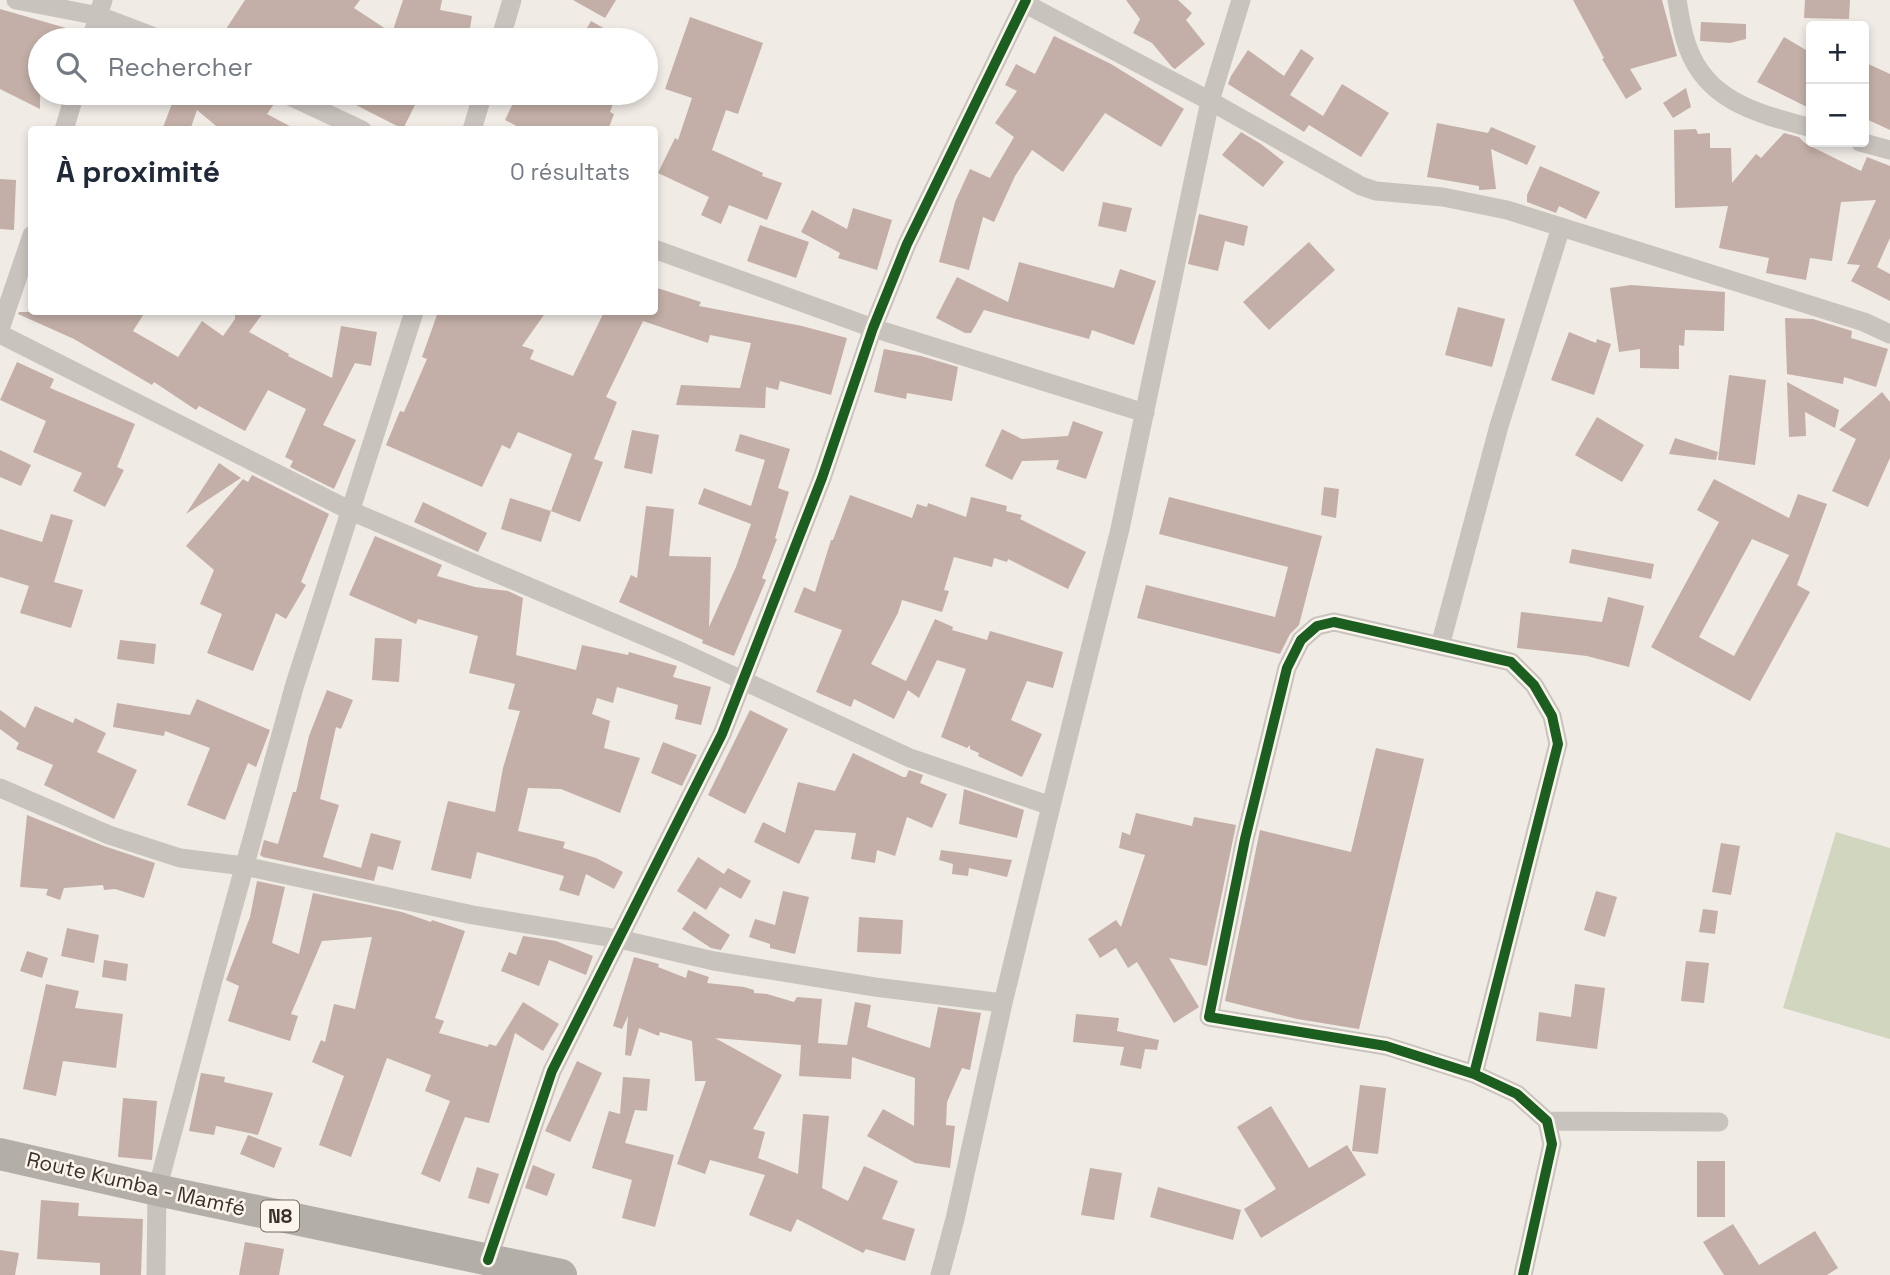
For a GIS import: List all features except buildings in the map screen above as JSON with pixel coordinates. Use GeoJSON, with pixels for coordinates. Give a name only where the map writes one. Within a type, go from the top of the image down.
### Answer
{"type":"FeatureCollection","features":[{"type":"Feature","properties":{"kind":"highway","name":"Route Kumba - Mamfé"},"geometry":{"type":"LineString","coordinates":[[0,1154],[502,1266],[561,1275]]}},
{"type":"Feature","properties":{"kind":"street"},"geometry":{"type":"LineString","coordinates":[[16,0],[101,8],[139,28]]}},
{"type":"Feature","properties":{"kind":"street"},"geometry":{"type":"LineString","coordinates":[[504,28],[512,0]]}},
{"type":"Feature","properties":{"kind":"street"},"geometry":{"type":"LineString","coordinates":[[940,1275],[956,1219],[1003,1003],[1116,543],[1210,101],[1241,0]]}},
{"type":"Feature","properties":{"kind":"street"},"geometry":{"type":"LineString","coordinates":[[1677,0],[1688,48],[1703,79],[1726,99],[1806,127]]}},
{"type":"Feature","properties":{"kind":"street"},"geometry":{"type":"LineString","coordinates":[[502,1266],[552,1072],[722,734],[822,478],[873,328],[907,244],[1025,1],[1361,186],[1376,191],[1443,197],[1507,210],[1864,322],[1890,334]]}},
{"type":"Feature","properties":{"kind":"street"},"geometry":{"type":"LineString","coordinates":[[95,28],[101,8]]}},
{"type":"Feature","properties":{"kind":"street"},"geometry":{"type":"LineString","coordinates":[[65,126],[71,105]]}},
{"type":"Feature","properties":{"kind":"street"},"geometry":{"type":"LineString","coordinates":[[309,105],[353,126]]}},
{"type":"Feature","properties":{"kind":"street"},"geometry":{"type":"LineString","coordinates":[[473,126],[480,105]]}},
{"type":"Feature","properties":{"kind":"street"},"geometry":{"type":"LineString","coordinates":[[1869,144],[1890,150]]}},
{"type":"Feature","properties":{"kind":"street"},"geometry":{"type":"LineString","coordinates":[[1440,646],[1499,426],[1561,227]]}},
{"type":"Feature","properties":{"kind":"street"},"geometry":{"type":"LineString","coordinates":[[28,247],[0,332],[351,511],[684,653],[910,758],[1051,806]]}},
{"type":"Feature","properties":{"kind":"street"},"geometry":{"type":"LineString","coordinates":[[658,250],[873,328],[1145,413]]}},
{"type":"Feature","properties":{"kind":"street"},"geometry":{"type":"LineString","coordinates":[[156,1275],[157,1190],[295,684],[413,315]]}},
{"type":"Feature","properties":{"kind":"street"},"geometry":{"type":"LineString","coordinates":[[1474,1074],[1559,744],[1552,716],[1534,685],[1511,662],[1334,622],[1317,626],[1301,640],[1287,668],[1245,839],[1209,1017],[1386,1046],[1474,1074],[1517,1094],[1547,1121],[1552,1144],[1523,1275]]}},
{"type":"Feature","properties":{"kind":"street"},"geometry":{"type":"LineString","coordinates":[[0,788],[109,835],[180,858],[244,866],[473,915],[619,939],[714,961],[875,987],[1003,1003]]}},
{"type":"Feature","properties":{"kind":"street"},"geometry":{"type":"LineString","coordinates":[[1547,1121],[1719,1122]]}},
{"type":"Feature","properties":{"kind":"green space"},"geometry":{"type":"Polygon","coordinates":[[[1836,832],[1890,848],[1890,1039],[1783,1008],[1836,832]]]}},
{"type":"Feature","properties":{"kind":"cycle path"},"geometry":{"type":"LineString","coordinates":[[488,1260],[552,1071],[722,734],[822,478],[873,328],[907,244],[1026,0]]}},
{"type":"Feature","properties":{"kind":"cycle path"},"geometry":{"type":"LineString","coordinates":[[1474,1074],[1558,744],[1552,716],[1534,685],[1511,662],[1334,622],[1317,626],[1301,640],[1287,668],[1245,839],[1209,1017],[1386,1046],[1474,1074],[1517,1094],[1547,1121],[1552,1144],[1523,1275]]}}]}
